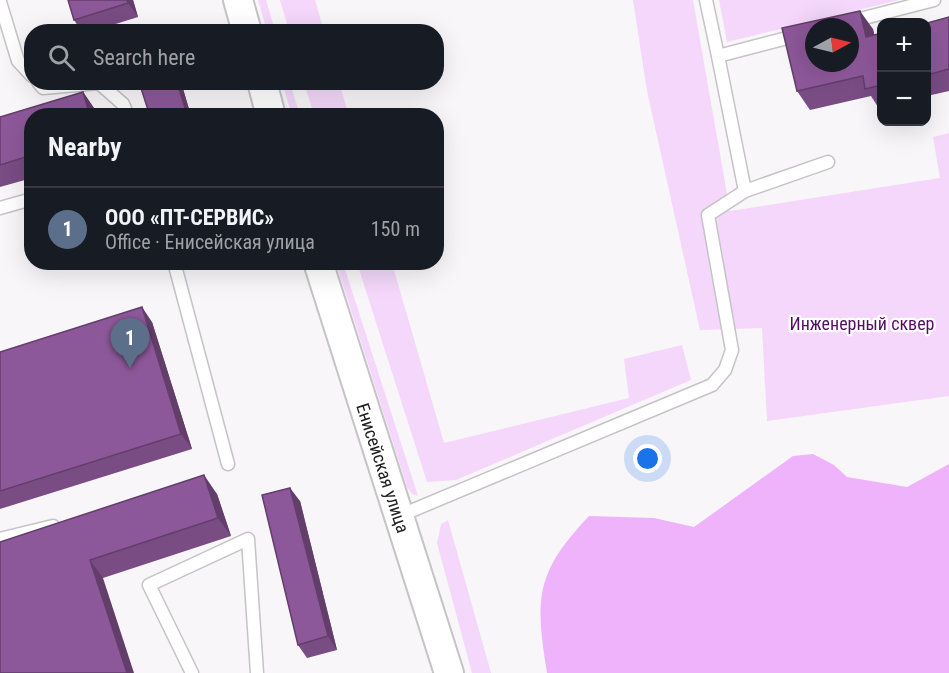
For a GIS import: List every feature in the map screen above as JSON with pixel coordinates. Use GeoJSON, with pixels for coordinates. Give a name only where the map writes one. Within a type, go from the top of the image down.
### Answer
{"type":"FeatureCollection","features":[{"type":"Feature","properties":{"kind":"street"},"geometry":{"type":"LineString","coordinates":[[238,0],[245,24]]}},
{"type":"Feature","properties":{"kind":"street"},"geometry":{"type":"LineString","coordinates":[[264,90],[269,108]]}},
{"type":"Feature","properties":{"kind":"street","name":"Енисейская улица"},"geometry":{"type":"LineString","coordinates":[[321,270],[449,673]]}},
{"type":"Feature","properties":{"kind":"lane"},"geometry":{"type":"LineString","coordinates":[[706,0],[745,191]]}},
{"type":"Feature","properties":{"kind":"lane"},"geometry":{"type":"LineString","coordinates":[[859,19],[934,0]]}},
{"type":"Feature","properties":{"kind":"lane"},"geometry":{"type":"LineString","coordinates":[[0,2],[18,61],[24,67]]}},
{"type":"Feature","properties":{"kind":"lane"},"geometry":{"type":"LineString","coordinates":[[718,56],[805,33]]}},
{"type":"Feature","properties":{"kind":"lane"},"geometry":{"type":"LineString","coordinates":[[107,90],[125,108]]}},
{"type":"Feature","properties":{"kind":"lane"},"geometry":{"type":"LineString","coordinates":[[399,516],[712,385],[725,370],[732,350],[708,215],[745,191],[828,162]]}},
{"type":"Feature","properties":{"kind":"lane"},"geometry":{"type":"LineString","coordinates":[[0,208],[24,201]]}},
{"type":"Feature","properties":{"kind":"lane"},"geometry":{"type":"LineString","coordinates":[[176,270],[228,464]]}},
{"type":"Feature","properties":{"kind":"lane"},"geometry":{"type":"LineString","coordinates":[[0,539],[66,523]]}},
{"type":"Feature","properties":{"kind":"lane"},"geometry":{"type":"LineString","coordinates":[[192,673],[149,585],[248,539],[258,673]]}},
{"type":"Feature","properties":{"kind":"green space"},"geometry":{"type":"Polygon","coordinates":[[[258,0],[266,0],[273,24],[265,24],[258,0]]]}},
{"type":"Feature","properties":{"kind":"green space"},"geometry":{"type":"Polygon","coordinates":[[[280,0],[315,0],[322,24],[287,24],[280,0]]]}},
{"type":"Feature","properties":{"kind":"green space","name":"Инженерный сквер"},"geometry":{"type":"Polygon","coordinates":[[[633,0],[693,0],[730,211],[940,178],[933,137],[949,133],[949,396],[767,421],[762,328],[700,330],[647,91],[633,0]]]}},
{"type":"Feature","properties":{"kind":"green space"},"geometry":{"type":"Polygon","coordinates":[[[719,0],[899,0],[825,18],[805,18],[805,23],[727,42],[719,0]]]}},
{"type":"Feature","properties":{"kind":"green space"},"geometry":{"type":"Polygon","coordinates":[[[284,90],[292,90],[298,108],[290,108],[284,90]]]}},
{"type":"Feature","properties":{"kind":"green space"},"geometry":{"type":"Polygon","coordinates":[[[306,90],[341,90],[347,108],[312,108],[306,90]]]}},
{"type":"Feature","properties":{"kind":"green space"},"geometry":{"type":"Polygon","coordinates":[[[338,270],[345,270],[418,496],[412,494],[407,487],[338,270]]]}},
{"type":"Feature","properties":{"kind":"green space"},"geometry":{"type":"Polygon","coordinates":[[[359,270],[394,270],[444,443],[629,398],[624,359],[682,345],[691,380],[456,480],[427,482],[359,270]]]}},
{"type":"Feature","properties":{"kind":"green space"},"geometry":{"type":"Polygon","coordinates":[[[448,520],[491,673],[472,673],[437,543],[441,524],[448,520]]]}},
{"type":"Feature","properties":{"kind":"shaded area"},"geometry":{"type":"Polygon","coordinates":[[[813,454],[834,465],[847,477],[907,487],[949,464],[949,673],[547,673],[541,625],[543,588],[558,554],[589,516],[654,518],[694,527],[793,456],[813,454]]]}},
{"type":"Feature","properties":{"kind":"building"},"geometry":{"type":"Polygon","coordinates":[[[68,0],[127,0],[128,3],[74,20],[68,0]]]}},
{"type":"Feature","properties":{"kind":"building"},"geometry":{"type":"Polygon","coordinates":[[[860,11],[866,37],[877,34],[877,86],[865,89],[863,76],[797,91],[782,28],[805,23],[805,72],[859,72],[859,18],[828,18],[860,11]]]}},
{"type":"Feature","properties":{"kind":"building"},"geometry":{"type":"Polygon","coordinates":[[[949,17],[949,69],[931,74],[931,72],[931,22],[949,17]]]}},
{"type":"Feature","properties":{"kind":"building"},"geometry":{"type":"Polygon","coordinates":[[[142,90],[179,90],[185,108],[147,108],[142,90]]]}},
{"type":"Feature","properties":{"kind":"building"},"geometry":{"type":"Polygon","coordinates":[[[83,92],[88,108],[30,108],[83,92]]]}},
{"type":"Feature","properties":{"kind":"building"},"geometry":{"type":"Polygon","coordinates":[[[24,110],[24,158],[0,165],[0,117],[24,110]]]}},
{"type":"Feature","properties":{"kind":"building"},"geometry":{"type":"Polygon","coordinates":[[[142,307],[181,434],[0,491],[0,352],[142,307]]]}},
{"type":"Feature","properties":{"kind":"building"},"geometry":{"type":"Polygon","coordinates":[[[204,475],[218,518],[90,560],[127,673],[0,673],[0,542],[204,475]]]}},
{"type":"Feature","properties":{"kind":"building"},"geometry":{"type":"Polygon","coordinates":[[[290,488],[328,636],[298,645],[262,495],[290,488]]]}},
{"type":"Feature","properties":{"kind":"place","name":"ООО «ПТ-СЕРВИС»"},"geometry":{"type":"Point","coordinates":[130,368]}}]}
